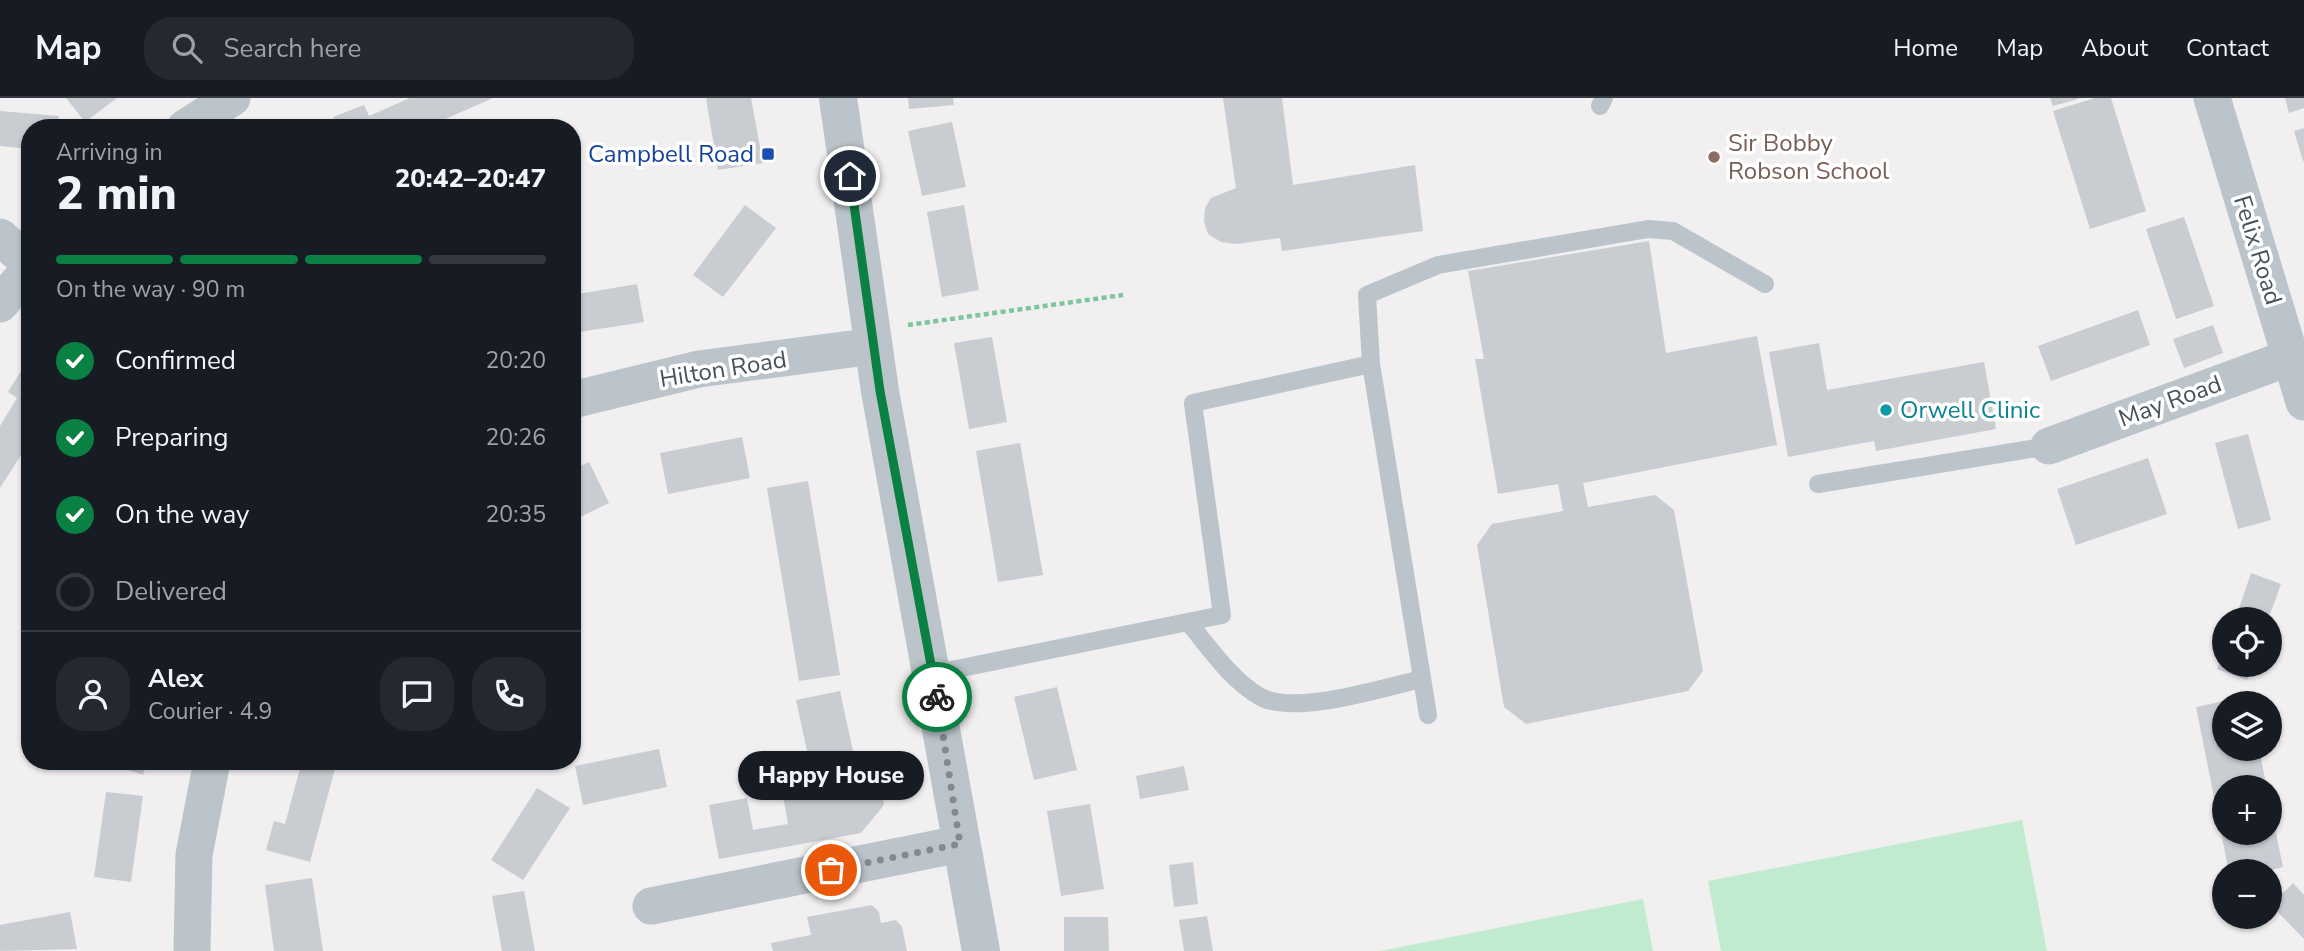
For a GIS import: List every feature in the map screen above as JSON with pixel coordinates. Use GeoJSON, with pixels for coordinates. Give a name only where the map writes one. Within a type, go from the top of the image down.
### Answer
{"type":"FeatureCollection","features":[{"type":"Feature","properties":{"kind":"street"},"geometry":{"type":"LineString","coordinates":[[200,119],[232,98]]}},
{"type":"Feature","properties":{"kind":"street"},"geometry":{"type":"LineString","coordinates":[[838,98],[874,338],[960,844],[981,951]]}},
{"type":"Feature","properties":{"kind":"street","name":"Felix Road"},"geometry":{"type":"LineString","coordinates":[[2212,98],[2304,402]]}},
{"type":"Feature","properties":{"kind":"street"},"geometry":{"type":"LineString","coordinates":[[0,237],[21,255]]}},
{"type":"Feature","properties":{"kind":"street"},"geometry":{"type":"LineString","coordinates":[[0,304],[21,280]]}},
{"type":"Feature","properties":{"kind":"street","name":"Hilton Road"},"geometry":{"type":"LineString","coordinates":[[581,398],[699,369],[874,338]]}},
{"type":"Feature","properties":{"kind":"street","name":"May Road"},"geometry":{"type":"LineString","coordinates":[[2049,446],[2291,357]]}},
{"type":"Feature","properties":{"kind":"street"},"geometry":{"type":"LineString","coordinates":[[192,951],[194,855],[210,770]]}},
{"type":"Feature","properties":{"kind":"street"},"geometry":{"type":"LineString","coordinates":[[651,906],[960,844]]}},
{"type":"Feature","properties":{"kind":"lane"},"geometry":{"type":"LineString","coordinates":[[1428,715],[1371,364],[1367,295],[1438,265],[1648,229],[1673,231],[1765,284]]}},
{"type":"Feature","properties":{"kind":"lane"},"geometry":{"type":"LineString","coordinates":[[932,674],[1223,615],[1193,403],[1371,364]]}},
{"type":"Feature","properties":{"kind":"lane"},"geometry":{"type":"LineString","coordinates":[[1818,484],[2049,446]]}},
{"type":"Feature","properties":{"kind":"lane"},"geometry":{"type":"LineString","coordinates":[[1188,622],[1240,682],[1260,697],[1277,704],[1311,702],[1422,679]]}},
{"type":"Feature","properties":{"kind":"path"},"geometry":{"type":"LineString","coordinates":[[874,338],[1123,295]]}},
{"type":"Feature","properties":{"kind":"green space"},"geometry":{"type":"Polygon","coordinates":[[[2022,820],[2047,951],[1721,951],[1708,881],[2022,820]]]}},
{"type":"Feature","properties":{"kind":"green space"},"geometry":{"type":"Polygon","coordinates":[[[1643,899],[1653,951],[1380,951],[1643,899]]]}},
{"type":"Feature","properties":{"kind":"building"},"geometry":{"type":"Polygon","coordinates":[[[66,98],[117,98],[89,119],[83,119],[66,98]]]}},
{"type":"Feature","properties":{"kind":"building"},"geometry":{"type":"Polygon","coordinates":[[[410,98],[493,98],[445,119],[333,117],[364,105],[369,116],[410,98]]]}},
{"type":"Feature","properties":{"kind":"building"},"geometry":{"type":"Polygon","coordinates":[[[706,98],[751,98],[763,163],[718,170],[706,98]]]}},
{"type":"Feature","properties":{"kind":"building"},"geometry":{"type":"Polygon","coordinates":[[[908,98],[953,98],[954,105],[909,109],[908,98]]]}},
{"type":"Feature","properties":{"kind":"building"},"geometry":{"type":"Polygon","coordinates":[[[1223,98],[1282,98],[1293,185],[1415,165],[1423,231],[1282,251],[1280,238],[1237,244],[1221,242],[1208,234],[1204,221],[1205,208],[1211,198],[1236,188],[1223,98]]]}},
{"type":"Feature","properties":{"kind":"building"},"geometry":{"type":"Polygon","coordinates":[[[2050,98],[2078,98],[2078,99],[2053,106],[2050,98]]]}},
{"type":"Feature","properties":{"kind":"building"},"geometry":{"type":"Polygon","coordinates":[[[2095,98],[2111,98],[2146,211],[2090,229],[2053,111],[2095,98]]]}},
{"type":"Feature","properties":{"kind":"building"},"geometry":{"type":"Polygon","coordinates":[[[2285,98],[2304,98],[2304,108],[2289,113],[2285,98]]]}},
{"type":"Feature","properties":{"kind":"building"},"geometry":{"type":"Polygon","coordinates":[[[0,111],[59,116],[59,119],[21,119],[21,148],[0,146],[0,111]]]}},
{"type":"Feature","properties":{"kind":"building"},"geometry":{"type":"Polygon","coordinates":[[[952,122],[966,187],[922,196],[908,131],[952,122]]]}},
{"type":"Feature","properties":{"kind":"building"},"geometry":{"type":"Polygon","coordinates":[[[2304,128],[2304,161],[2303,161],[2294,131],[2304,128]]]}},
{"type":"Feature","properties":{"kind":"building"},"geometry":{"type":"Polygon","coordinates":[[[745,205],[776,228],[723,297],[693,275],[745,205]]]}},
{"type":"Feature","properties":{"kind":"building"},"geometry":{"type":"Polygon","coordinates":[[[964,205],[979,290],[942,297],[927,212],[964,205]]]}},
{"type":"Feature","properties":{"kind":"building"},"geometry":{"type":"Polygon","coordinates":[[[2184,217],[2214,306],[2176,319],[2146,229],[2184,217]]]}},
{"type":"Feature","properties":{"kind":"building"},"geometry":{"type":"Polygon","coordinates":[[[1649,241],[1666,353],[1757,336],[1777,445],[1583,483],[1588,507],[1655,495],[1674,510],[1703,671],[1688,691],[1526,724],[1504,707],[1477,545],[1492,524],[1563,511],[1558,484],[1498,494],[1475,359],[1484,359],[1468,271],[1649,241]]]}},
{"type":"Feature","properties":{"kind":"building"},"geometry":{"type":"Polygon","coordinates":[[[637,284],[644,322],[581,332],[581,293],[637,284]]]}},
{"type":"Feature","properties":{"kind":"building"},"geometry":{"type":"Polygon","coordinates":[[[2138,310],[2150,345],[2051,381],[2038,346],[2138,310]]]}},
{"type":"Feature","properties":{"kind":"building"},"geometry":{"type":"Polygon","coordinates":[[[2213,325],[2223,353],[2184,368],[2173,339],[2213,325]]]}},
{"type":"Feature","properties":{"kind":"building"},"geometry":{"type":"Polygon","coordinates":[[[992,337],[1007,422],[969,429],[954,343],[992,337]]]}},
{"type":"Feature","properties":{"kind":"building","name":"Orwell Clinic"},"geometry":{"type":"Polygon","coordinates":[[[1819,343],[1827,390],[1984,362],[1996,429],[1876,451],[1874,441],[1788,457],[1769,352],[1819,343]]]}},
{"type":"Feature","properties":{"kind":"building"},"geometry":{"type":"Polygon","coordinates":[[[21,371],[21,455],[0,488],[0,426],[17,398],[8,392],[21,371]]]}},
{"type":"Feature","properties":{"kind":"building"},"geometry":{"type":"Polygon","coordinates":[[[2248,434],[2271,520],[2238,529],[2215,443],[2248,434]]]}},
{"type":"Feature","properties":{"kind":"building"},"geometry":{"type":"Polygon","coordinates":[[[742,437],[750,478],[668,494],[660,453],[742,437]]]}},
{"type":"Feature","properties":{"kind":"building"},"geometry":{"type":"Polygon","coordinates":[[[1020,443],[1043,575],[998,582],[976,451],[1020,443]]]}},
{"type":"Feature","properties":{"kind":"building"},"geometry":{"type":"Polygon","coordinates":[[[2148,458],[2167,514],[2076,545],[2057,489],[2148,458]]]}},
{"type":"Feature","properties":{"kind":"building"},"geometry":{"type":"Polygon","coordinates":[[[589,462],[609,503],[581,517],[581,466],[589,462]]]}},
{"type":"Feature","properties":{"kind":"building"},"geometry":{"type":"Polygon","coordinates":[[[808,481],[840,675],[799,681],[767,488],[808,481]]]}},
{"type":"Feature","properties":{"kind":"building"},"geometry":{"type":"Polygon","coordinates":[[[2251,573],[2281,584],[2273,607],[2239,607],[2251,573]]]}},
{"type":"Feature","properties":{"kind":"building"},"geometry":{"type":"Polygon","coordinates":[[[1057,687],[1077,770],[1034,780],[1014,697],[1057,687]]]}},
{"type":"Feature","properties":{"kind":"building"},"geometry":{"type":"Polygon","coordinates":[[[840,691],[854,756],[810,765],[796,700],[840,691]]]}},
{"type":"Feature","properties":{"kind":"building"},"geometry":{"type":"Polygon","coordinates":[[[2212,704],[2212,761],[2261,761],[2264,775],[2212,775],[2212,787],[2196,707],[2212,704]]]}},
{"type":"Feature","properties":{"kind":"building"},"geometry":{"type":"Polygon","coordinates":[[[659,749],[667,787],[583,805],[576,770],[581,770],[581,765],[659,749]]]}},
{"type":"Feature","properties":{"kind":"building"},"geometry":{"type":"Polygon","coordinates":[[[1184,766],[1189,790],[1140,799],[1136,776],[1184,766]]]}},
{"type":"Feature","properties":{"kind":"building"},"geometry":{"type":"Polygon","coordinates":[[[877,767],[884,805],[861,833],[719,859],[709,805],[747,798],[753,830],[788,824],[781,784],[877,767]]]}},
{"type":"Feature","properties":{"kind":"building"},"geometry":{"type":"Polygon","coordinates":[[[128,770],[144,770],[143,775],[128,770]]]}},
{"type":"Feature","properties":{"kind":"building"},"geometry":{"type":"Polygon","coordinates":[[[300,770],[335,770],[310,862],[266,850],[274,821],[285,824],[300,770]]]}},
{"type":"Feature","properties":{"kind":"building"},"geometry":{"type":"Polygon","coordinates":[[[537,788],[570,808],[523,880],[491,860],[537,788]]]}},
{"type":"Feature","properties":{"kind":"building"},"geometry":{"type":"Polygon","coordinates":[[[106,792],[143,796],[131,882],[94,877],[106,792]]]}},
{"type":"Feature","properties":{"kind":"building"},"geometry":{"type":"Polygon","coordinates":[[[1090,804],[1104,889],[1061,896],[1047,811],[1090,804]]]}},
{"type":"Feature","properties":{"kind":"building"},"geometry":{"type":"Polygon","coordinates":[[[2224,845],[2278,845],[2281,859],[2226,859],[2224,845]]]}},
{"type":"Feature","properties":{"kind":"building"},"geometry":{"type":"Polygon","coordinates":[[[1193,862],[1198,904],[1174,907],[1169,865],[1193,862]]]}},
{"type":"Feature","properties":{"kind":"building"},"geometry":{"type":"Polygon","coordinates":[[[312,878],[323,951],[274,951],[265,885],[312,878]]]}},
{"type":"Feature","properties":{"kind":"building"},"geometry":{"type":"Polygon","coordinates":[[[2293,883],[2304,895],[2304,939],[2282,916],[2282,894],[2293,883]]]}},
{"type":"Feature","properties":{"kind":"building"},"geometry":{"type":"Polygon","coordinates":[[[524,891],[535,951],[502,951],[492,896],[524,891]]]}},
{"type":"Feature","properties":{"kind":"building"},"geometry":{"type":"Polygon","coordinates":[[[872,905],[879,912],[881,923],[896,920],[902,927],[907,951],[773,951],[771,943],[811,935],[807,917],[872,905]]]}},
{"type":"Feature","properties":{"kind":"building"},"geometry":{"type":"Polygon","coordinates":[[[70,912],[77,949],[0,951],[0,925],[70,912]]]}},
{"type":"Feature","properties":{"kind":"building"},"geometry":{"type":"Polygon","coordinates":[[[1207,916],[1213,951],[1184,951],[1179,920],[1207,916]]]}},
{"type":"Feature","properties":{"kind":"building"},"geometry":{"type":"Polygon","coordinates":[[[1064,917],[1108,917],[1109,951],[1064,951],[1064,917]]]}},
{"type":"Feature","properties":{"kind":"way so far"},"geometry":{"type":"LineString","coordinates":[[831,870],[960,844],[937,697]]}},
{"type":"Feature","properties":{"kind":"place","name":"Campbell Road"},"geometry":{"type":"Point","coordinates":[768,154]}},
{"type":"Feature","properties":{"kind":"place","name":"Sir Bobby Robson School"},"geometry":{"type":"Point","coordinates":[1714,157]}},
{"type":"Feature","properties":{"kind":"place","name":"Orwell Clinic"},"geometry":{"type":"Point","coordinates":[1886,410]}},
{"type":"Feature","properties":{"kind":"place","name":"Happy House"},"geometry":{"type":"Point","coordinates":[831,870]}},
{"type":"Feature","properties":{"kind":"route"},"geometry":{"type":"LineString","coordinates":[[850,176],[880,391],[937,697]]}}]}
